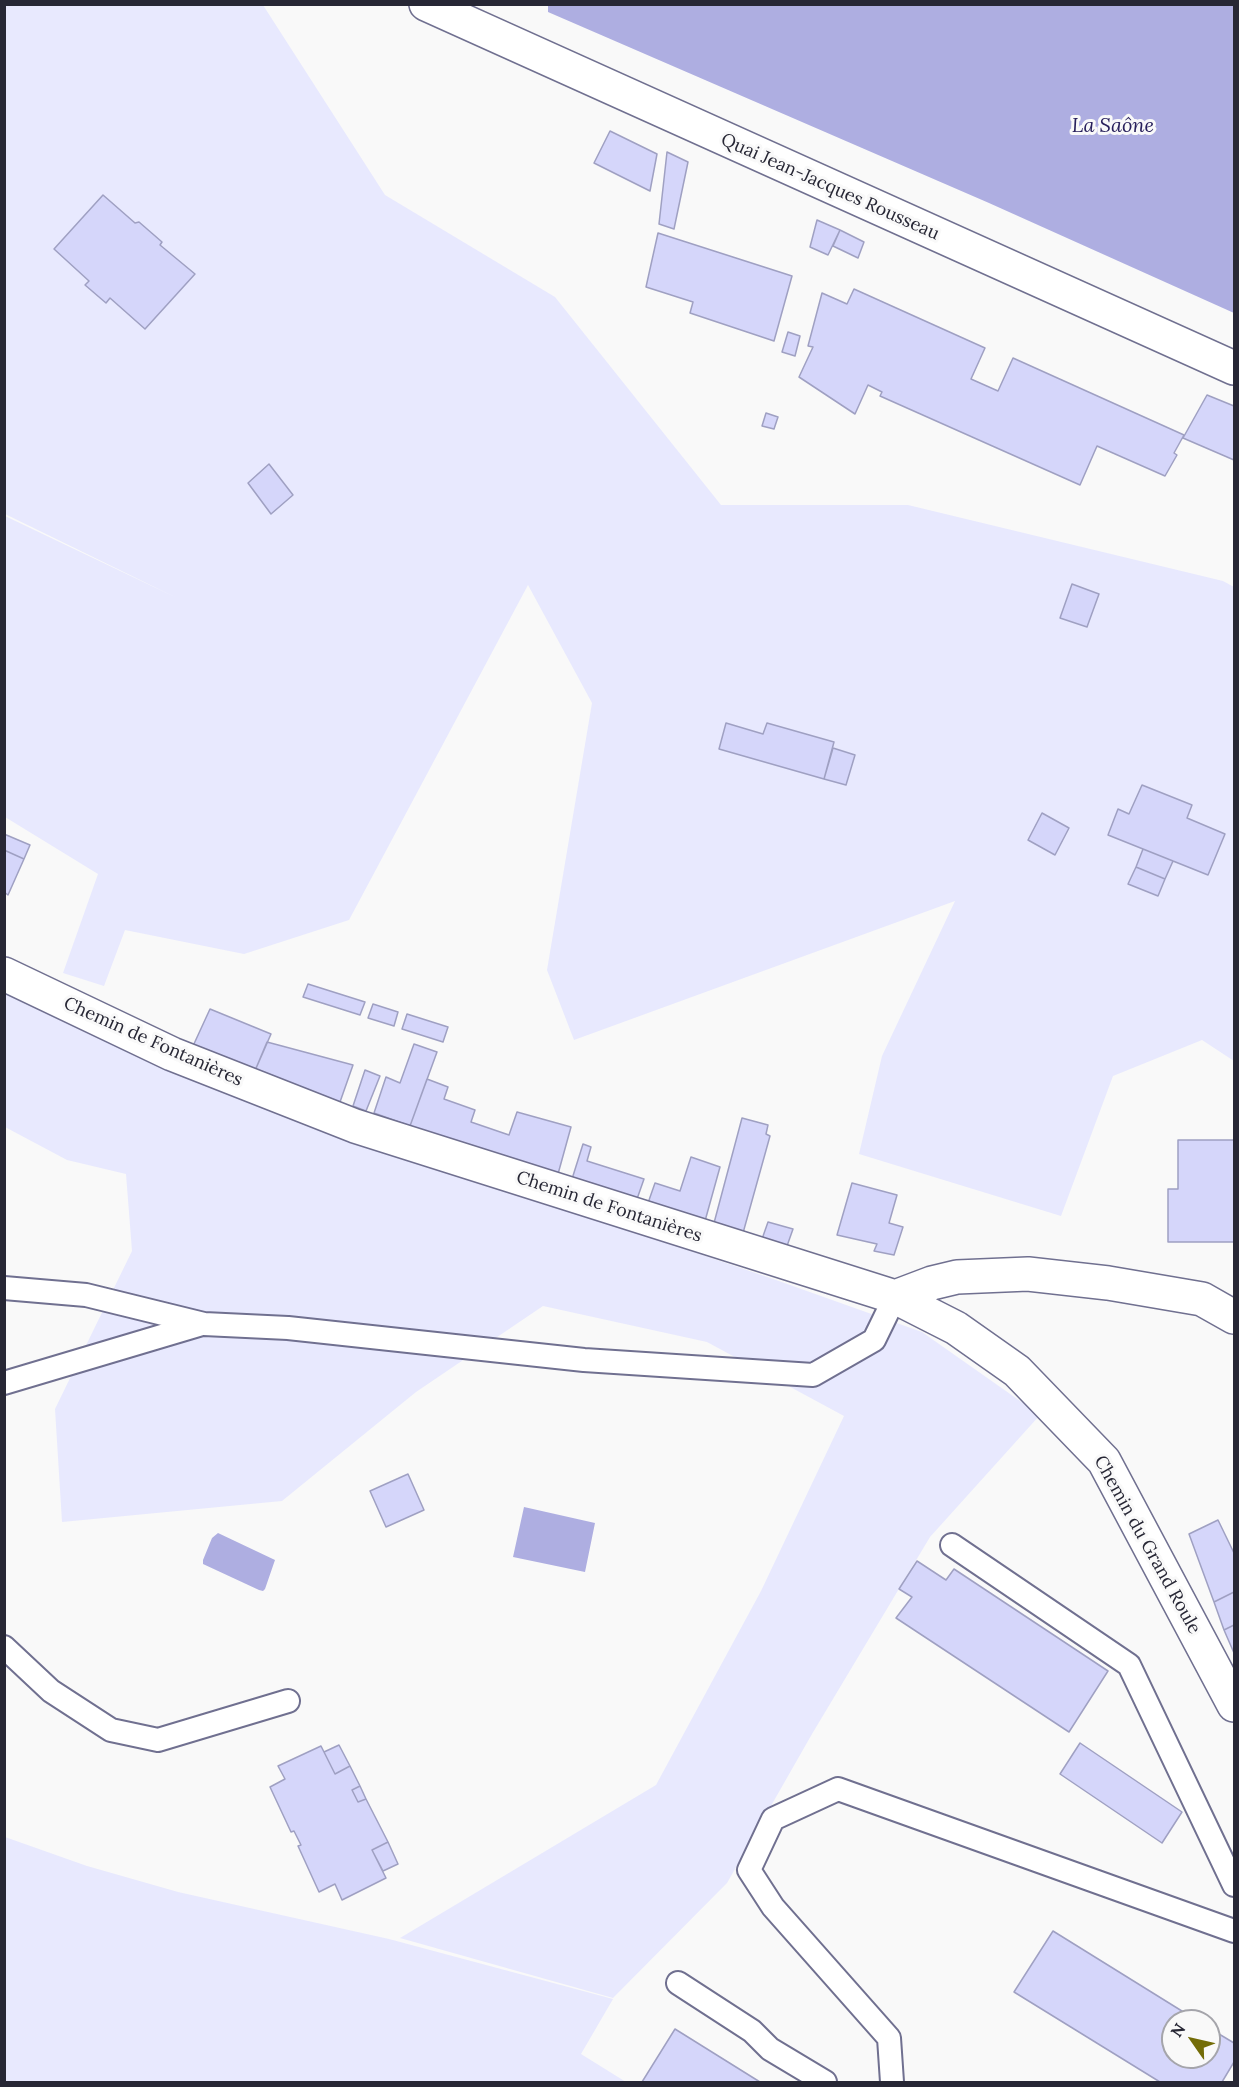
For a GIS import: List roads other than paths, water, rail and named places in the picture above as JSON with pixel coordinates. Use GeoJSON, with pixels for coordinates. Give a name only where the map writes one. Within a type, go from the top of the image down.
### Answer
{"type":"FeatureCollection","features":[{"type":"Feature","properties":{"kind":"street","name":"Quai Jean-Jacques Rousseau"},"geometry":{"type":"LineString","coordinates":[[426,4],[1234,368]]}},
{"type":"Feature","properties":{"kind":"street","name":"Chemin de Fontanières"},"geometry":{"type":"LineString","coordinates":[[4,974],[172,1054],[355,1126],[895,1297]]}},
{"type":"Feature","properties":{"kind":"street"},"geometry":{"type":"LineString","coordinates":[[895,1297],[957,1276],[1028,1274],[1108,1283],[1202,1299],[1234,1317]]}},
{"type":"Feature","properties":{"kind":"street","name":"Chemin du Grand Roule"},"geometry":{"type":"LineString","coordinates":[[895,1297],[956,1328],[1017,1371],[1104,1461],[1234,1705]]}},
{"type":"Feature","properties":{"kind":"lane"},"geometry":{"type":"LineString","coordinates":[[4,1288],[86,1295],[204,1324],[288,1328],[584,1360],[813,1374],[874,1340],[895,1297]]}},
{"type":"Feature","properties":{"kind":"lane"},"geometry":{"type":"LineString","coordinates":[[4,1383],[204,1324]]}},
{"type":"Feature","properties":{"kind":"lane"},"geometry":{"type":"LineString","coordinates":[[952,1545],[1129,1665],[1234,1885]]}},
{"type":"Feature","properties":{"kind":"lane"},"geometry":{"type":"LineString","coordinates":[[4,1647],[51,1691],[111,1730],[158,1740],[288,1701]]}},
{"type":"Feature","properties":{"kind":"lane"},"geometry":{"type":"LineString","coordinates":[[892,2082],[889,2038],[773,1907],[749,1870],[773,1819],[838,1789],[1234,1931]]}},
{"type":"Feature","properties":{"kind":"lane"},"geometry":{"type":"LineString","coordinates":[[678,1983],[752,2031],[770,2049],[825,2082]]}},
{"type":"Feature","properties":{"kind":"water","name":"La Saône"},"geometry":{"type":"Polygon","coordinates":[[[548,5],[1234,5],[1234,313],[989,203],[548,12],[548,5]]]}},
{"type":"Feature","properties":{"kind":"water"},"geometry":{"type":"Polygon","coordinates":[[[524,1507],[595,1523],[585,1572],[513,1557],[524,1507]]]}},
{"type":"Feature","properties":{"kind":"water"},"geometry":{"type":"Polygon","coordinates":[[[218,1533],[275,1560],[263,1591],[203,1564],[212,1538],[218,1533]]]}}]}
